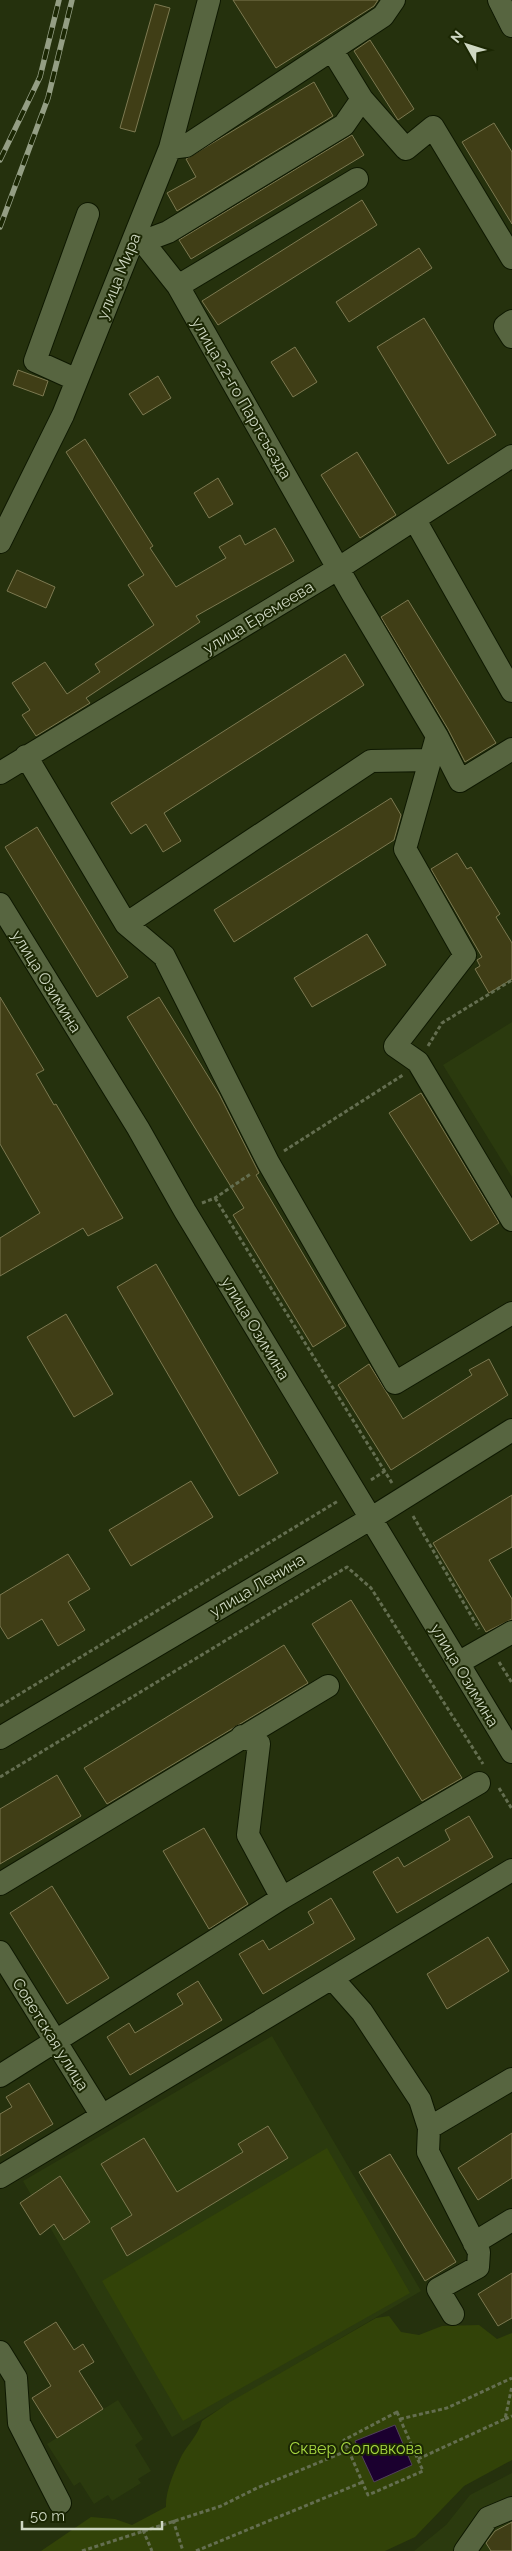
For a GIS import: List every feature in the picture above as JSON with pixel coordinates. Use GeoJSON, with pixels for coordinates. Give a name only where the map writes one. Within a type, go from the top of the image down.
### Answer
{"type":"FeatureCollection","features":[{"type":"Feature","properties":{"kind":"street","name":"улица Мира"},"geometry":{"type":"LineString","coordinates":[[0,542],[63,415],[140,237],[170,148],[209,0]]}},
{"type":"Feature","properties":{"kind":"street"},"geometry":{"type":"LineString","coordinates":[[170,148],[186,146],[384,16],[394,0]]}},
{"type":"Feature","properties":{"kind":"street"},"geometry":{"type":"LineString","coordinates":[[499,0],[512,26]]}},
{"type":"Feature","properties":{"kind":"street"},"geometry":{"type":"LineString","coordinates":[[332,50],[362,99],[406,149],[433,127],[512,258]]}},
{"type":"Feature","properties":{"kind":"street"},"geometry":{"type":"LineString","coordinates":[[140,237],[168,232],[344,125],[362,99]]}},
{"type":"Feature","properties":{"kind":"street"},"geometry":{"type":"LineString","coordinates":[[178,286],[357,179]]}},
{"type":"Feature","properties":{"kind":"street"},"geometry":{"type":"LineString","coordinates":[[77,380],[35,361],[88,214]]}},
{"type":"Feature","properties":{"kind":"street","name":"улица 22-го Партсъезда"},"geometry":{"type":"LineString","coordinates":[[140,237],[178,286],[437,736],[460,781],[512,748]]}},
{"type":"Feature","properties":{"kind":"street"},"geometry":{"type":"LineString","coordinates":[[512,320],[506,326],[512,337]]}},
{"type":"Feature","properties":{"kind":"street","name":"улица Еремеева"},"geometry":{"type":"LineString","coordinates":[[0,773],[339,568],[512,456]]}},
{"type":"Feature","properties":{"kind":"street"},"geometry":{"type":"LineString","coordinates":[[415,520],[512,691]]}},
{"type":"Feature","properties":{"kind":"street"},"geometry":{"type":"LineString","coordinates":[[437,736],[405,849],[465,955],[395,1046],[418,1062],[512,1220]]}},
{"type":"Feature","properties":{"kind":"street"},"geometry":{"type":"LineString","coordinates":[[26,756],[126,924],[164,956],[268,1162],[395,1384],[512,1313]]}},
{"type":"Feature","properties":{"kind":"street"},"geometry":{"type":"LineString","coordinates":[[126,924],[371,761],[430,760]]}},
{"type":"Feature","properties":{"kind":"street","name":"улица Озимина"},"geometry":{"type":"LineString","coordinates":[[0,904],[138,1128],[185,1211],[512,1752]]}},
{"type":"Feature","properties":{"kind":"street","name":"улица Ленина"},"geometry":{"type":"LineString","coordinates":[[0,1738],[370,1518],[512,1430]]}},
{"type":"Feature","properties":{"kind":"street"},"geometry":{"type":"LineString","coordinates":[[458,1663],[512,1632]]}},
{"type":"Feature","properties":{"kind":"street"},"geometry":{"type":"LineString","coordinates":[[0,1884],[242,1736],[328,1686]]}},
{"type":"Feature","properties":{"kind":"street"},"geometry":{"type":"LineString","coordinates":[[242,1736],[259,1744],[248,1835],[282,1898]]}},
{"type":"Feature","properties":{"kind":"street"},"geometry":{"type":"LineString","coordinates":[[0,2076],[57,2042],[282,1898],[488,1779]]}},
{"type":"Feature","properties":{"kind":"street"},"geometry":{"type":"LineString","coordinates":[[0,2177],[512,1870]]}},
{"type":"Feature","properties":{"kind":"street","name":"Советская улица"},"geometry":{"type":"LineString","coordinates":[[0,1952],[102,2116]]}},
{"type":"Feature","properties":{"kind":"street"},"geometry":{"type":"LineString","coordinates":[[332,1978],[362,2012],[420,2100],[429,2128],[428,2152],[479,2252],[478,2267],[438,2289],[453,2314]]}},
{"type":"Feature","properties":{"kind":"street"},"geometry":{"type":"LineString","coordinates":[[429,2128],[512,2079]]}},
{"type":"Feature","properties":{"kind":"street"},"geometry":{"type":"LineString","coordinates":[[474,2243],[512,2220]]}},
{"type":"Feature","properties":{"kind":"street"},"geometry":{"type":"LineString","coordinates":[[0,2352],[16,2378],[19,2423],[60,2503]]}},
{"type":"Feature","properties":{"kind":"street"},"geometry":{"type":"LineString","coordinates":[[465,2551],[488,2518],[512,2508]]}},
{"type":"Feature","properties":{"kind":"path"},"geometry":{"type":"LineString","coordinates":[[185,1211],[215,1198],[408,1072],[418,1062],[442,1023],[512,980]]}},
{"type":"Feature","properties":{"kind":"path"},"geometry":{"type":"LineString","coordinates":[[215,1198],[402,1498],[512,1683]]}},
{"type":"Feature","properties":{"kind":"path"},"geometry":{"type":"LineString","coordinates":[[0,1706],[385,1471]]}},
{"type":"Feature","properties":{"kind":"path"},"geometry":{"type":"LineString","coordinates":[[0,1777],[347,1567],[371,1588],[488,1779],[512,1809]]}},
{"type":"Feature","properties":{"kind":"path"},"geometry":{"type":"LineString","coordinates":[[400,2419],[446,2408],[512,2378]]}},
{"type":"Feature","properties":{"kind":"path"},"geometry":{"type":"LineString","coordinates":[[504,2419],[512,2386]]}},
{"type":"Feature","properties":{"kind":"path"},"geometry":{"type":"LineString","coordinates":[[397,2412],[400,2419],[423,2471],[368,2495],[344,2440],[397,2412]]}},
{"type":"Feature","properties":{"kind":"path"},"geometry":{"type":"LineString","coordinates":[[418,2459],[512,2416]]}},
{"type":"Feature","properties":{"kind":"path"},"geometry":{"type":"LineString","coordinates":[[84,2551],[173,2520],[221,2506],[257,2488],[349,2450]]}},
{"type":"Feature","properties":{"kind":"path"},"geometry":{"type":"LineString","coordinates":[[196,2551],[363,2482]]}},
{"type":"Feature","properties":{"kind":"path"},"geometry":{"type":"LineString","coordinates":[[173,2520],[183,2551]]}},
{"type":"Feature","properties":{"kind":"path"},"geometry":{"type":"LineString","coordinates":[[143,2530],[152,2551]]}},
{"type":"Feature","properties":{"kind":"shaded area"},"geometry":{"type":"Polygon","coordinates":[[[512,1022],[512,1177],[443,1065],[512,1022]]]}},
{"type":"Feature","properties":{"kind":"shaded area"},"geometry":{"type":"Polygon","coordinates":[[[272,2036],[421,2291],[172,2437],[23,2181],[272,2036]]]}},
{"type":"Feature","properties":{"kind":"shaded area"},"geometry":{"type":"Polygon","coordinates":[[[118,2400],[143,2439],[135,2445],[151,2471],[138,2479],[141,2483],[112,2501],[108,2495],[94,2504],[80,2482],[74,2486],[47,2444],[118,2400]]]}},
{"type":"Feature","properties":{"kind":"shaded area"},"geometry":{"type":"Polygon","coordinates":[[[395,2425],[412,2465],[374,2482],[355,2441],[395,2425]]]}},
{"type":"Feature","properties":{"kind":"shaded area"},"geometry":{"type":"Polygon","coordinates":[[[512,2473],[512,2551],[414,2551],[446,2525],[470,2495],[512,2473]]]}},
{"type":"Feature","properties":{"kind":"green space"},"geometry":{"type":"Polygon","coordinates":[[[327,2148],[410,2293],[183,2421],[102,2281],[327,2148]]]}},
{"type":"Feature","properties":{"kind":"green space","name":"Сквер Соловкова"},"geometry":{"type":"Polygon","coordinates":[[[389,2316],[401,2332],[419,2335],[442,2326],[479,2325],[497,2339],[512,2333],[512,2460],[464,2486],[415,2537],[385,2551],[41,2551],[91,2517],[115,2519],[132,2525],[166,2507],[169,2488],[176,2467],[202,2421],[230,2402],[376,2318],[389,2316]]]}},
{"type":"Feature","properties":{"kind":"building"},"geometry":{"type":"Polygon","coordinates":[[[233,0],[378,0],[374,6],[276,68],[233,0]]]}},
{"type":"Feature","properties":{"kind":"building"},"geometry":{"type":"Polygon","coordinates":[[[155,4],[170,8],[135,132],[120,128],[155,4]]]}},
{"type":"Feature","properties":{"kind":"building"},"geometry":{"type":"Polygon","coordinates":[[[370,40],[414,109],[398,120],[354,51],[370,40]]]}},
{"type":"Feature","properties":{"kind":"building"},"geometry":{"type":"Polygon","coordinates":[[[314,82],[333,116],[177,211],[167,193],[196,177],[186,159],[314,82]]]}},
{"type":"Feature","properties":{"kind":"building"},"geometry":{"type":"Polygon","coordinates":[[[494,123],[512,152],[512,224],[462,142],[494,123]]]}},
{"type":"Feature","properties":{"kind":"building"},"geometry":{"type":"Polygon","coordinates":[[[352,135],[364,155],[191,259],[179,240],[352,135]]]}},
{"type":"Feature","properties":{"kind":"building"},"geometry":{"type":"Polygon","coordinates":[[[362,200],[377,225],[218,325],[202,301],[362,200]]]}},
{"type":"Feature","properties":{"kind":"building"},"geometry":{"type":"Polygon","coordinates":[[[419,248],[432,268],[349,322],[336,302],[419,248]]]}},
{"type":"Feature","properties":{"kind":"building"},"geometry":{"type":"Polygon","coordinates":[[[424,318],[496,435],[448,464],[377,347],[424,318]]]}},
{"type":"Feature","properties":{"kind":"building"},"geometry":{"type":"Polygon","coordinates":[[[295,347],[317,382],[293,397],[271,362],[295,347]]]}},
{"type":"Feature","properties":{"kind":"building"},"geometry":{"type":"Polygon","coordinates":[[[18,370],[48,381],[43,396],[13,385],[18,370]]]}},
{"type":"Feature","properties":{"kind":"building"},"geometry":{"type":"Polygon","coordinates":[[[158,376],[171,398],[143,415],[129,394],[158,376]]]}},
{"type":"Feature","properties":{"kind":"building"},"geometry":{"type":"Polygon","coordinates":[[[85,439],[153,546],[150,548],[176,587],[226,558],[219,547],[240,535],[245,545],[275,528],[294,561],[196,616],[200,622],[86,698],[90,703],[36,736],[22,715],[30,710],[12,683],[45,662],[67,694],[100,672],[95,664],[154,625],[128,585],[144,575],[66,452],[85,439]]]}},
{"type":"Feature","properties":{"kind":"building"},"geometry":{"type":"Polygon","coordinates":[[[357,452],[396,515],[360,538],[321,475],[357,452]]]}},
{"type":"Feature","properties":{"kind":"building"},"geometry":{"type":"Polygon","coordinates":[[[218,478],[233,504],[209,518],[194,493],[218,478]]]}},
{"type":"Feature","properties":{"kind":"building"},"geometry":{"type":"Polygon","coordinates":[[[17,570],[55,587],[46,608],[7,591],[17,570]]]}},
{"type":"Feature","properties":{"kind":"building"},"geometry":{"type":"Polygon","coordinates":[[[408,600],[496,743],[465,762],[448,729],[381,617],[408,600]]]}},
{"type":"Feature","properties":{"kind":"building"},"geometry":{"type":"Polygon","coordinates":[[[345,654],[364,685],[164,813],[181,841],[163,852],[146,824],[131,834],[111,803],[345,654]]]}},
{"type":"Feature","properties":{"kind":"building"},"geometry":{"type":"Polygon","coordinates":[[[391,798],[401,815],[394,840],[234,942],[214,910],[391,798]]]}},
{"type":"Feature","properties":{"kind":"building"},"geometry":{"type":"Polygon","coordinates":[[[37,827],[128,977],[97,997],[5,847],[37,827]]]}},
{"type":"Feature","properties":{"kind":"building"},"geometry":{"type":"Polygon","coordinates":[[[457,853],[467,869],[471,867],[500,914],[496,917],[512,943],[512,979],[489,993],[475,969],[480,966],[477,960],[482,957],[431,869],[457,853]]]}},
{"type":"Feature","properties":{"kind":"building"},"geometry":{"type":"Polygon","coordinates":[[[367,934],[386,965],[312,1007],[294,978],[367,934]]]}},
{"type":"Feature","properties":{"kind":"building"},"geometry":{"type":"Polygon","coordinates":[[[0,997],[44,1070],[36,1074],[54,1105],[56,1104],[123,1218],[88,1236],[83,1228],[0,1276],[0,1238],[40,1213],[0,1144],[0,997]]]}},
{"type":"Feature","properties":{"kind":"building"},"geometry":{"type":"Polygon","coordinates":[[[159,997],[219,1094],[259,1173],[256,1175],[346,1326],[313,1347],[233,1215],[244,1208],[127,1017],[159,997]]]}},
{"type":"Feature","properties":{"kind":"building"},"geometry":{"type":"Polygon","coordinates":[[[421,1093],[499,1223],[471,1241],[389,1113],[421,1093]]]}},
{"type":"Feature","properties":{"kind":"building"},"geometry":{"type":"Polygon","coordinates":[[[156,1264],[278,1473],[239,1496],[117,1287],[156,1264]]]}},
{"type":"Feature","properties":{"kind":"building"},"geometry":{"type":"Polygon","coordinates":[[[66,1314],[113,1394],[74,1417],[27,1337],[66,1314]]]}},
{"type":"Feature","properties":{"kind":"building"},"geometry":{"type":"Polygon","coordinates":[[[489,1359],[508,1395],[391,1470],[338,1385],[369,1364],[403,1419],[472,1375],[469,1370],[489,1359]]]}},
{"type":"Feature","properties":{"kind":"building"},"geometry":{"type":"Polygon","coordinates":[[[191,1481],[213,1517],[131,1566],[109,1530],[191,1481]]]}},
{"type":"Feature","properties":{"kind":"building"},"geometry":{"type":"Polygon","coordinates":[[[512,1495],[512,1547],[489,1560],[512,1599],[512,1619],[486,1632],[433,1543],[512,1495]]]}},
{"type":"Feature","properties":{"kind":"building"},"geometry":{"type":"Polygon","coordinates":[[[68,1554],[90,1589],[68,1602],[85,1630],[58,1646],[42,1619],[8,1639],[0,1626],[0,1595],[68,1554]]]}},
{"type":"Feature","properties":{"kind":"building"},"geometry":{"type":"Polygon","coordinates":[[[351,1600],[462,1778],[422,1801],[312,1624],[351,1600]]]}},
{"type":"Feature","properties":{"kind":"building"},"geometry":{"type":"Polygon","coordinates":[[[284,1645],[308,1683],[107,1804],[84,1768],[284,1645]]]}},
{"type":"Feature","properties":{"kind":"building"},"geometry":{"type":"Polygon","coordinates":[[[57,1775],[81,1816],[0,1864],[0,1809],[57,1775]]]}},
{"type":"Feature","properties":{"kind":"building"},"geometry":{"type":"Polygon","coordinates":[[[469,1816],[493,1857],[397,1913],[373,1872],[398,1857],[404,1867],[450,1840],[445,1830],[469,1816]]]}},
{"type":"Feature","properties":{"kind":"building"},"geometry":{"type":"Polygon","coordinates":[[[204,1828],[248,1904],[209,1929],[163,1851],[204,1828]]]}},
{"type":"Feature","properties":{"kind":"building"},"geometry":{"type":"Polygon","coordinates":[[[52,1886],[109,1978],[67,2004],[10,1913],[52,1886]]]}},
{"type":"Feature","properties":{"kind":"building"},"geometry":{"type":"Polygon","coordinates":[[[331,1898],[355,1939],[263,1994],[239,1954],[263,1940],[269,1950],[314,1923],[308,1912],[331,1898]]]}},
{"type":"Feature","properties":{"kind":"building"},"geometry":{"type":"Polygon","coordinates":[[[488,1937],[509,1971],[447,2009],[427,1974],[488,1937]]]}},
{"type":"Feature","properties":{"kind":"building"},"geometry":{"type":"Polygon","coordinates":[[[198,1981],[222,2020],[130,2075],[107,2037],[129,2023],[135,2033],[183,2004],[177,1994],[198,1981]]]}},
{"type":"Feature","properties":{"kind":"building"},"geometry":{"type":"Polygon","coordinates":[[[29,2083],[53,2124],[0,2156],[0,2114],[12,2107],[6,2097],[29,2083]]]}},
{"type":"Feature","properties":{"kind":"building"},"geometry":{"type":"Polygon","coordinates":[[[268,2126],[288,2158],[127,2256],[111,2228],[132,2215],[101,2164],[144,2138],[177,2192],[243,2152],[238,2144],[268,2126]]]}},
{"type":"Feature","properties":{"kind":"building"},"geometry":{"type":"Polygon","coordinates":[[[512,2133],[512,2178],[478,2200],[458,2168],[512,2133]]]}},
{"type":"Feature","properties":{"kind":"building"},"geometry":{"type":"Polygon","coordinates":[[[390,2154],[456,2262],[425,2281],[359,2172],[390,2154]]]}},
{"type":"Feature","properties":{"kind":"building"},"geometry":{"type":"Polygon","coordinates":[[[60,2176],[90,2222],[64,2240],[54,2224],[40,2235],[20,2203],[60,2176]]]}},
{"type":"Feature","properties":{"kind":"building"},"geometry":{"type":"Polygon","coordinates":[[[512,2273],[512,2318],[498,2326],[478,2294],[512,2273]]]}},
{"type":"Feature","properties":{"kind":"building"},"geometry":{"type":"Polygon","coordinates":[[[56,2322],[74,2350],[83,2344],[94,2362],[79,2371],[103,2409],[57,2438],[32,2398],[51,2386],[24,2342],[56,2322]]]}},
{"type":"Feature","properties":{"kind":"building"},"geometry":{"type":"Polygon","coordinates":[[[512,2522],[512,2551],[491,2551],[486,2543],[495,2531],[512,2522]]]}},
{"type":"Feature","properties":{"kind":"railway"},"geometry":{"type":"LineString","coordinates":[[0,160],[40,77],[59,0]]}},
{"type":"Feature","properties":{"kind":"railway"},"geometry":{"type":"LineString","coordinates":[[0,227],[48,98],[72,0]]}}]}
